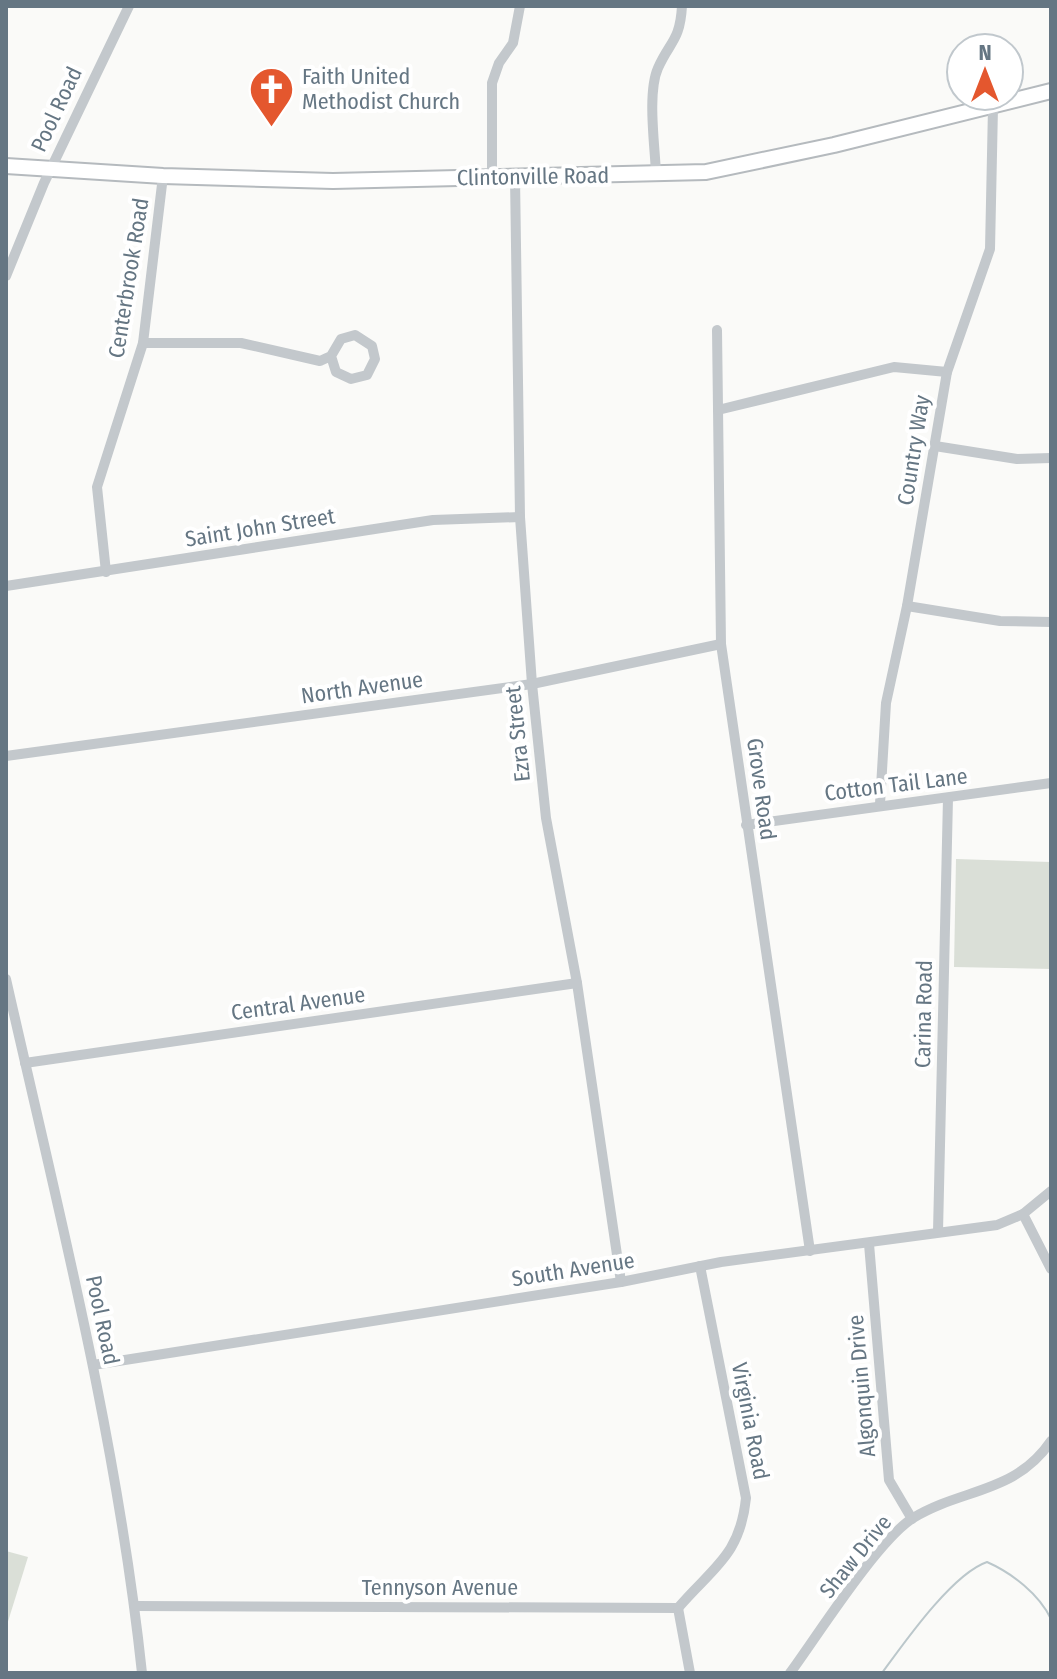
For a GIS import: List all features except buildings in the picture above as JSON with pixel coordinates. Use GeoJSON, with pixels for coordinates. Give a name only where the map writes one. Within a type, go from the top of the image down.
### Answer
{"type":"FeatureCollection","features":[{"type":"Feature","properties":{"kind":"main road","name":"Clintonville Road"},"geometry":{"type":"LineString","coordinates":[[1025,98],[1051,91]]}},
{"type":"Feature","properties":{"kind":"main road","name":"Clintonville Road"},"geometry":{"type":"LineString","coordinates":[[6,166],[163,176],[333,181],[656,174],[749,164],[972,112]]}},
{"type":"Feature","properties":{"kind":"street","name":"Pool Road"},"geometry":{"type":"LineString","coordinates":[[6,276],[50,169],[129,6]]}},
{"type":"Feature","properties":{"kind":"street"},"geometry":{"type":"LineString","coordinates":[[492,177],[492,83],[499,63],[513,43],[520,6]]}},
{"type":"Feature","properties":{"kind":"street"},"geometry":{"type":"LineString","coordinates":[[656,174],[654,90],[657,69],[676,41],[682,6]]}},
{"type":"Feature","properties":{"kind":"street","name":"Country Way"},"geometry":{"type":"LineString","coordinates":[[880,804],[886,703],[907,606],[947,372],[990,249],[993,112]]}},
{"type":"Feature","properties":{"kind":"street","name":"Centerbrook Road"},"geometry":{"type":"LineString","coordinates":[[106,572],[97,487],[143,343],[163,176]]}},
{"type":"Feature","properties":{"kind":"street","name":"Ezra Street"},"geometry":{"type":"LineString","coordinates":[[515,177],[520,517],[532,684],[546,818],[577,983],[621,1282]]}},
{"type":"Feature","properties":{"kind":"street","name":"Grove Road"},"geometry":{"type":"LineString","coordinates":[[717,330],[721,644],[810,1251]]}},
{"type":"Feature","properties":{"kind":"street"},"geometry":{"type":"LineString","coordinates":[[143,343],[241,343],[311,360],[331,356],[341,339],[355,335],[372,346],[375,359],[367,375],[351,379],[336,372],[331,356]]}},
{"type":"Feature","properties":{"kind":"street"},"geometry":{"type":"LineString","coordinates":[[718,410],[894,367],[947,372]]}},
{"type":"Feature","properties":{"kind":"street"},"geometry":{"type":"LineString","coordinates":[[935,446],[1017,459],[1051,458]]}},
{"type":"Feature","properties":{"kind":"street","name":"Saint John Street"},"geometry":{"type":"LineString","coordinates":[[6,586],[433,520],[520,517]]}},
{"type":"Feature","properties":{"kind":"street"},"geometry":{"type":"LineString","coordinates":[[907,606],[1000,621],[1051,622]]}},
{"type":"Feature","properties":{"kind":"street","name":"North Avenue"},"geometry":{"type":"LineString","coordinates":[[6,756],[532,684],[721,644]]}},
{"type":"Feature","properties":{"kind":"street","name":"Cotton Tail Lane"},"geometry":{"type":"LineString","coordinates":[[746,825],[880,804],[1051,783]]}},
{"type":"Feature","properties":{"kind":"street","name":"Carina Road"},"geometry":{"type":"LineString","coordinates":[[938,1232],[948,798]]}},
{"type":"Feature","properties":{"kind":"street","name":"Pool Road"},"geometry":{"type":"LineString","coordinates":[[6,979],[116,1480],[142,1673]]}},
{"type":"Feature","properties":{"kind":"street","name":"Central Avenue"},"geometry":{"type":"LineString","coordinates":[[25,1063],[577,983]]}},
{"type":"Feature","properties":{"kind":"street","name":"South Avenue"},"geometry":{"type":"LineString","coordinates":[[93,1365],[621,1282],[700,1266],[997,1225],[1023,1214],[1051,1191]]}},
{"type":"Feature","properties":{"kind":"street"},"geometry":{"type":"LineString","coordinates":[[1023,1214],[1051,1269]]}},
{"type":"Feature","properties":{"kind":"street","name":"Algonquin Drive"},"geometry":{"type":"LineString","coordinates":[[869,1244],[889,1480],[912,1519]]}},
{"type":"Feature","properties":{"kind":"street","name":"Virginia Road"},"geometry":{"type":"LineString","coordinates":[[678,1608],[734,1548],[743,1523],[746,1498],[700,1266]]}},
{"type":"Feature","properties":{"kind":"street","name":"Shaw Drive"},"geometry":{"type":"LineString","coordinates":[[790,1673],[874,1560],[912,1519],[1017,1478],[1051,1441]]}},
{"type":"Feature","properties":{"kind":"street","name":"Tennyson Avenue"},"geometry":{"type":"LineString","coordinates":[[135,1606],[678,1608]]}},
{"type":"Feature","properties":{"kind":"street"},"geometry":{"type":"LineString","coordinates":[[678,1608],[690,1673]]}},
{"type":"Feature","properties":{"kind":"shaded area"},"geometry":{"type":"Polygon","coordinates":[[[956,859],[1051,862],[1051,969],[954,967],[956,859]]]}},
{"type":"Feature","properties":{"kind":"shaded area"},"geometry":{"type":"Polygon","coordinates":[[[6,1551],[28,1557],[6,1628],[6,1551]]]}},
{"type":"Feature","properties":{"kind":"waterway"},"geometry":{"type":"LineString","coordinates":[[882,1673],[944,1594],[973,1569],[987,1562],[1024,1585],[1051,1619]]}},
{"type":"Feature","properties":{"kind":"railway"},"geometry":{"type":"LineString","coordinates":[[1049,1673],[1051,1669]]}},
{"type":"Feature","properties":{"kind":"place","name":"Faith United Methodist Church"},"geometry":{"type":"Point","coordinates":[271,128]}}]}
